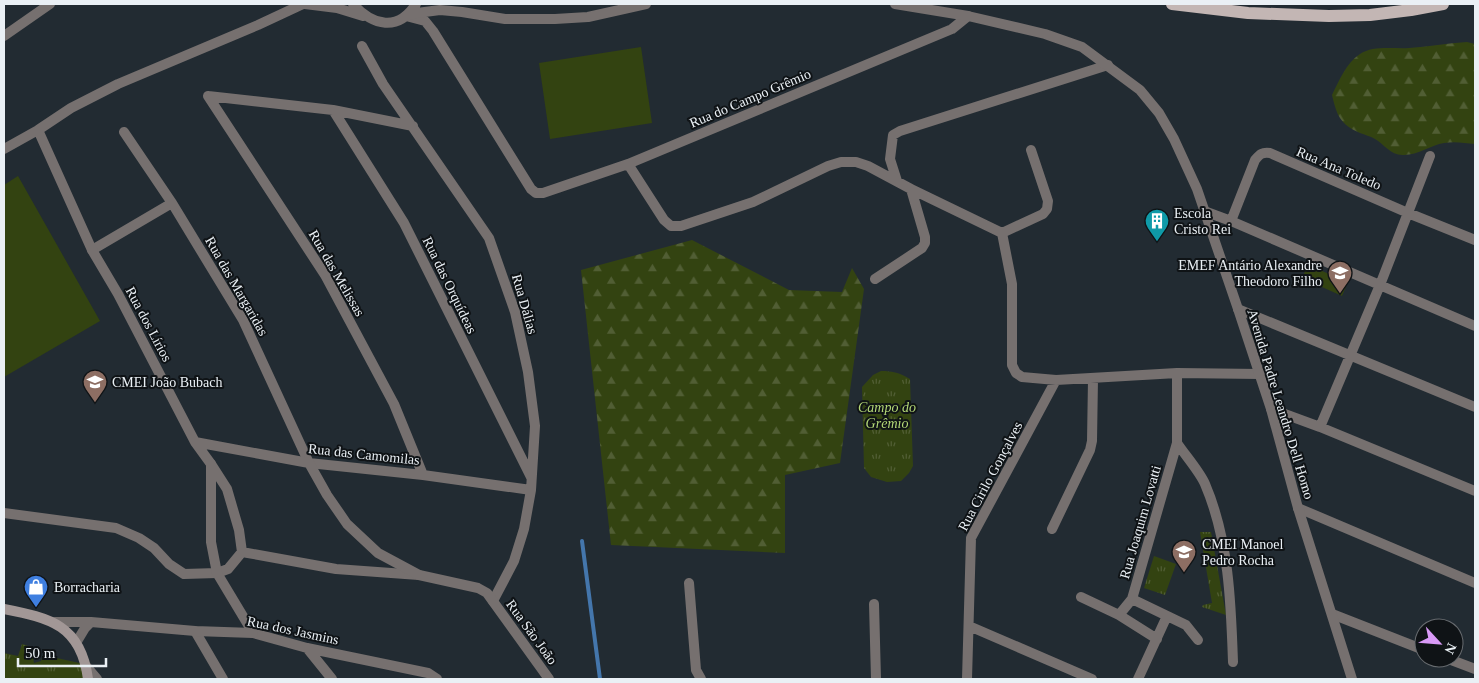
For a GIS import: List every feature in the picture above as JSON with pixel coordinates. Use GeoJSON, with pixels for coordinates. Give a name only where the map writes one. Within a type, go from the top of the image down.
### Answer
{"type":"FeatureCollection","features":[{"type":"Feature","properties":{"kind":"main road"},"geometry":{"type":"LineString","coordinates":[[1172,4],[1248,13],[1329,16],[1370,15],[1443,4]]}},
{"type":"Feature","properties":{"kind":"main road"},"geometry":{"type":"LineString","coordinates":[[4,609],[55,622],[70,635],[76,644],[86,666],[88,679]]}},
{"type":"Feature","properties":{"kind":"street"},"geometry":{"type":"LineString","coordinates":[[4,36],[50,4]]}},
{"type":"Feature","properties":{"kind":"street"},"geometry":{"type":"LineString","coordinates":[[4,149],[38,130],[71,108],[118,84],[304,4],[320,5],[351,12],[389,24],[406,16],[434,10],[462,12],[505,19],[554,20],[596,15],[646,4]]}},
{"type":"Feature","properties":{"kind":"street"},"geometry":{"type":"LineString","coordinates":[[353,4],[364,14],[378,22]]}},
{"type":"Feature","properties":{"kind":"street"},"geometry":{"type":"LineString","coordinates":[[406,16],[416,4]]}},
{"type":"Feature","properties":{"kind":"street"},"geometry":{"type":"LineString","coordinates":[[450,4],[462,12]]}},
{"type":"Feature","properties":{"kind":"street","name":"Avenida Padre Leandro Dell Homo"},"geometry":{"type":"LineString","coordinates":[[895,4],[968,16],[1045,34],[1082,47],[1140,90],[1159,113],[1197,189],[1238,309],[1271,409],[1298,508],[1352,679]]}},
{"type":"Feature","properties":{"kind":"street","name":"Rua do Campo Grêmio"},"geometry":{"type":"LineString","coordinates":[[406,16],[425,21],[433,31],[531,189],[536,193],[543,193],[628,164],[952,29],[968,16]]}},
{"type":"Feature","properties":{"kind":"street","name":"Rua Dálias"},"geometry":{"type":"LineString","coordinates":[[362,46],[383,84],[489,238],[515,312],[526,363],[535,426],[532,478],[524,529],[514,561],[493,601]]}},
{"type":"Feature","properties":{"kind":"street"},"geometry":{"type":"LineString","coordinates":[[897,181],[890,159],[892,134],[1108,65]]}},
{"type":"Feature","properties":{"kind":"street","name":"Rua das Melissas"},"geometry":{"type":"LineString","coordinates":[[333,110],[208,96],[325,275],[394,404],[423,475]]}},
{"type":"Feature","properties":{"kind":"street"},"geometry":{"type":"LineString","coordinates":[[333,110],[413,126]]}},
{"type":"Feature","properties":{"kind":"street","name":"Rua das Orquídeas"},"geometry":{"type":"LineString","coordinates":[[333,110],[404,223],[532,478]]}},
{"type":"Feature","properties":{"kind":"street","name":"Rua dos Lírios"},"geometry":{"type":"LineString","coordinates":[[38,130],[92,250],[118,294],[196,442],[227,488],[239,530],[242,552]]}},
{"type":"Feature","properties":{"kind":"street","name":"Rua das Margaridas"},"geometry":{"type":"LineString","coordinates":[[124,132],[172,203],[243,320],[309,463],[327,495],[347,524],[378,553],[419,575]]}},
{"type":"Feature","properties":{"kind":"street"},"geometry":{"type":"LineString","coordinates":[[1002,233],[1043,214],[1047,208],[1048,201],[1031,150]]}},
{"type":"Feature","properties":{"kind":"street","name":"Rua Ana Toledo"},"geometry":{"type":"LineString","coordinates":[[1231,221],[1255,160],[1263,152],[1270,153],[1475,240]]}},
{"type":"Feature","properties":{"kind":"street"},"geometry":{"type":"LineString","coordinates":[[1320,427],[1380,285],[1430,156]]}},
{"type":"Feature","properties":{"kind":"street"},"geometry":{"type":"LineString","coordinates":[[628,164],[664,220],[671,226],[681,226],[753,202],[828,166],[841,162],[856,162],[868,166],[1002,233]]}},
{"type":"Feature","properties":{"kind":"street"},"geometry":{"type":"LineString","coordinates":[[874,279],[922,248],[925,243],[925,237],[911,189]]}},
{"type":"Feature","properties":{"kind":"street"},"geometry":{"type":"LineString","coordinates":[[92,250],[172,203]]}},
{"type":"Feature","properties":{"kind":"street"},"geometry":{"type":"LineString","coordinates":[[1204,211],[1475,326]]}},
{"type":"Feature","properties":{"kind":"street"},"geometry":{"type":"LineString","coordinates":[[1002,233],[1012,284],[1012,365],[1022,377],[1056,380],[1177,374],[1260,374]]}},
{"type":"Feature","properties":{"kind":"street"},"geometry":{"type":"LineString","coordinates":[[1238,309],[1475,407]]}},
{"type":"Feature","properties":{"kind":"street","name":"Rua Joaquim Lovatti"},"geometry":{"type":"LineString","coordinates":[[1177,374],[1177,443],[1132,599],[1186,626],[1198,640]]}},
{"type":"Feature","properties":{"kind":"street"},"geometry":{"type":"LineString","coordinates":[[1052,528],[1090,450],[1092,441],[1092,379]]}},
{"type":"Feature","properties":{"kind":"street","name":"Rua Cirilo Gonçalves"},"geometry":{"type":"LineString","coordinates":[[967,679],[971,538],[1056,380]]}},
{"type":"Feature","properties":{"kind":"street"},"geometry":{"type":"LineString","coordinates":[[1271,409],[1320,427],[1475,492]]}},
{"type":"Feature","properties":{"kind":"street","name":"Rua das Camomilas"},"geometry":{"type":"LineString","coordinates":[[196,442],[309,463],[423,475],[531,490]]}},
{"type":"Feature","properties":{"kind":"street"},"geometry":{"type":"LineString","coordinates":[[1177,443],[1204,483],[1220,531],[1231,603],[1233,662]]}},
{"type":"Feature","properties":{"kind":"street"},"geometry":{"type":"LineString","coordinates":[[211,464],[211,542],[217,573],[253,633]]}},
{"type":"Feature","properties":{"kind":"street"},"geometry":{"type":"LineString","coordinates":[[1298,508],[1475,583]]}},
{"type":"Feature","properties":{"kind":"street"},"geometry":{"type":"LineString","coordinates":[[4,513],[116,528],[139,538],[154,548],[169,564],[184,574],[217,573],[228,569],[242,552],[336,569],[419,575]]}},
{"type":"Feature","properties":{"kind":"street","name":"Rua São João"},"geometry":{"type":"LineString","coordinates":[[419,575],[478,588],[487,593],[549,679]]}},
{"type":"Feature","properties":{"kind":"street"},"geometry":{"type":"LineString","coordinates":[[689,583],[696,670],[700,679]]}},
{"type":"Feature","properties":{"kind":"street"},"geometry":{"type":"LineString","coordinates":[[1081,597],[1119,616],[1157,639]]}},
{"type":"Feature","properties":{"kind":"street"},"geometry":{"type":"LineString","coordinates":[[1119,616],[1132,599]]}},
{"type":"Feature","properties":{"kind":"street"},"geometry":{"type":"LineString","coordinates":[[874,604],[876,679]]}},
{"type":"Feature","properties":{"kind":"street"},"geometry":{"type":"LineString","coordinates":[[1332,614],[1414,646]]}},
{"type":"Feature","properties":{"kind":"street"},"geometry":{"type":"LineString","coordinates":[[1138,679],[1167,616]]}},
{"type":"Feature","properties":{"kind":"street","name":"Rua dos Jasmins"},"geometry":{"type":"LineString","coordinates":[[55,622],[91,622],[195,631],[253,633],[307,648],[432,676]]}},
{"type":"Feature","properties":{"kind":"street"},"geometry":{"type":"LineString","coordinates":[[76,644],[84,628],[91,622]]}},
{"type":"Feature","properties":{"kind":"street"},"geometry":{"type":"LineString","coordinates":[[969,626],[1092,679]]}},
{"type":"Feature","properties":{"kind":"street"},"geometry":{"type":"LineString","coordinates":[[195,631],[223,679]]}},
{"type":"Feature","properties":{"kind":"street"},"geometry":{"type":"LineString","coordinates":[[307,648],[332,679]]}},
{"type":"Feature","properties":{"kind":"street"},"geometry":{"type":"LineString","coordinates":[[86,666],[97,679]]}},
{"type":"Feature","properties":{"kind":"street"},"geometry":{"type":"LineString","coordinates":[[1470,679],[1475,668]]}},
{"type":"Feature","properties":{"kind":"green space"},"geometry":{"type":"Polygon","coordinates":[[[1467,42],[1475,44],[1475,144],[1444,143],[1409,155],[1399,155],[1391,152],[1373,138],[1353,130],[1340,118],[1332,95],[1347,67],[1365,51],[1377,48],[1416,47],[1467,42]]]}},
{"type":"Feature","properties":{"kind":"green space"},"geometry":{"type":"Polygon","coordinates":[[[641,47],[652,123],[550,139],[539,63],[641,47]]]}},
{"type":"Feature","properties":{"kind":"green space"},"geometry":{"type":"Polygon","coordinates":[[[18,176],[100,321],[4,377],[4,185],[18,176]]]}},
{"type":"Feature","properties":{"kind":"green space"},"geometry":{"type":"Polygon","coordinates":[[[692,240],[789,290],[842,292],[852,268],[864,289],[840,463],[785,475],[785,553],[611,545],[581,270],[692,240]]]}},
{"type":"Feature","properties":{"kind":"green space"},"geometry":{"type":"Polygon","coordinates":[[[1308,265],[1348,282],[1342,296],[1302,278],[1308,265]]]}},
{"type":"Feature","properties":{"kind":"green space","name":"Campo do Grêmio"},"geometry":{"type":"Polygon","coordinates":[[[881,371],[889,371],[910,379],[913,466],[901,481],[887,482],[871,477],[864,468],[862,387],[873,375],[881,371]]]}},
{"type":"Feature","properties":{"kind":"green space"},"geometry":{"type":"Polygon","coordinates":[[[1200,532],[1211,532],[1226,615],[1202,607],[1212,603],[1200,532]]]}},
{"type":"Feature","properties":{"kind":"green space"},"geometry":{"type":"Polygon","coordinates":[[[1154,556],[1176,564],[1165,595],[1144,588],[1154,556]]]}},
{"type":"Feature","properties":{"kind":"green space"},"geometry":{"type":"Polygon","coordinates":[[[22,644],[31,647],[34,663],[41,661],[43,655],[84,664],[86,679],[4,679],[4,653],[18,656],[22,644]]]}},
{"type":"Feature","properties":{"kind":"waterway"},"geometry":{"type":"LineString","coordinates":[[582,541],[600,679]]}},
{"type":"Feature","properties":{"kind":"place","name":"Escola Cristo Rei"},"geometry":{"type":"Point","coordinates":[1157,242]}},
{"type":"Feature","properties":{"kind":"place","name":"EMEF Antário Alexandre Theodoro Filho"},"geometry":{"type":"Point","coordinates":[1340,294]}},
{"type":"Feature","properties":{"kind":"place","name":"CMEI João Bubach"},"geometry":{"type":"Point","coordinates":[95,403]}},
{"type":"Feature","properties":{"kind":"place","name":"CMEI Manoel Pedro Rocha"},"geometry":{"type":"Point","coordinates":[1184,573]}},
{"type":"Feature","properties":{"kind":"place","name":"Borracharia"},"geometry":{"type":"Point","coordinates":[36,608]}}]}
